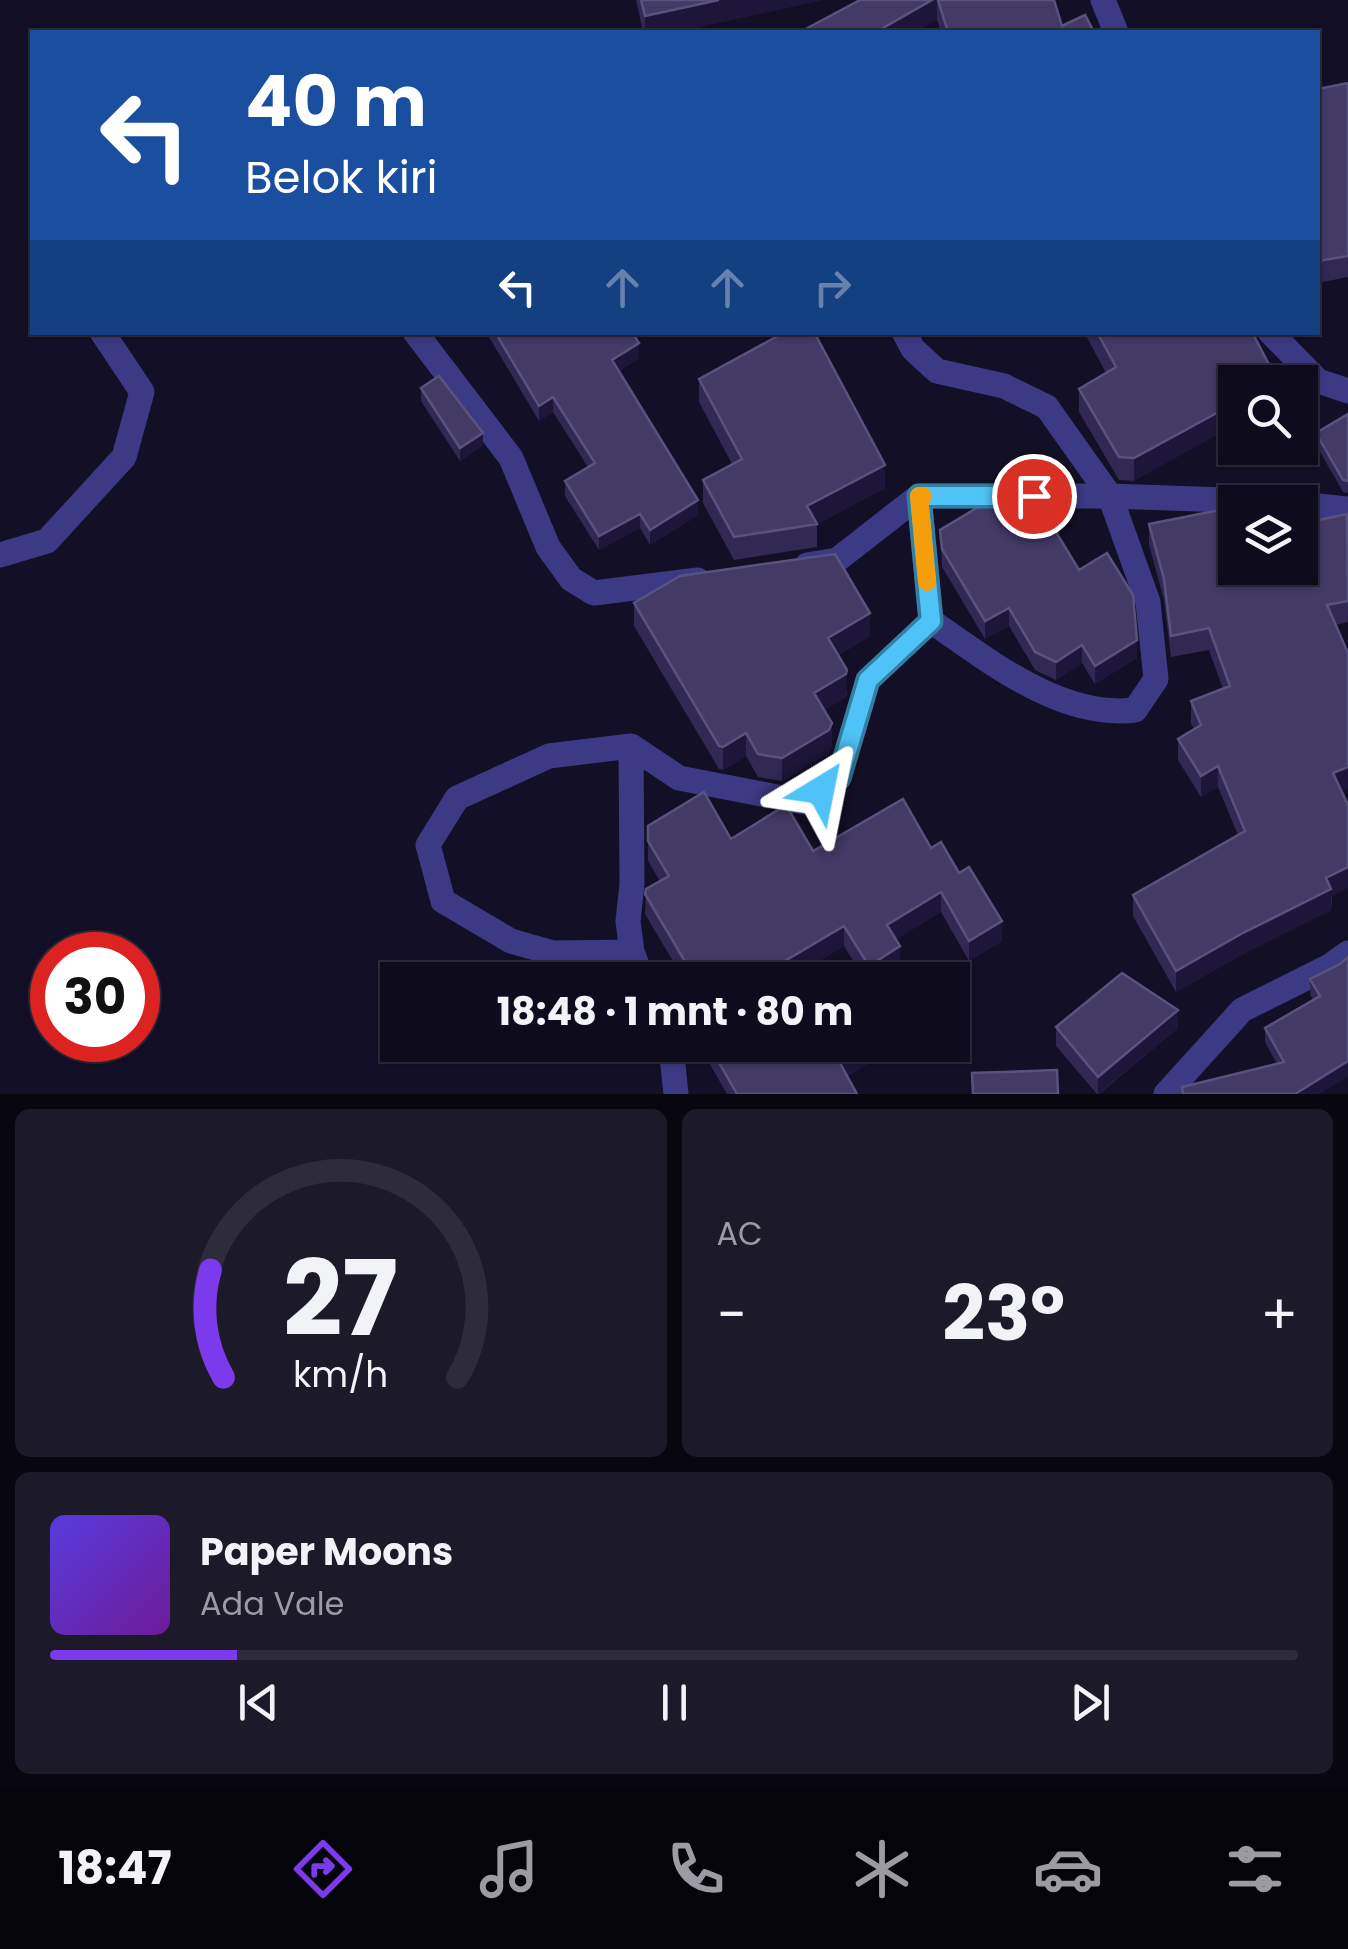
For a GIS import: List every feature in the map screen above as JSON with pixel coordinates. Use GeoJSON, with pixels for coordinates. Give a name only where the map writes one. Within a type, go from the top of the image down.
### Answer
{"type":"FeatureCollection","features":[{"type":"Feature","properties":{"kind":"street"},"geometry":{"type":"LineString","coordinates":[[1103,0],[1115,30]]}},
{"type":"Feature","properties":{"kind":"street"},"geometry":{"type":"LineString","coordinates":[[0,555],[48,541],[124,458],[142,392],[104,335]]}},
{"type":"Feature","properties":{"kind":"street"},"geometry":{"type":"LineString","coordinates":[[418,335],[510,458],[548,547],[571,578],[594,593],[720,578]]}},
{"type":"Feature","properties":{"kind":"street"},"geometry":{"type":"LineString","coordinates":[[906,335],[937,371],[1004,386],[1047,408],[1110,496],[1148,602],[1156,679],[1135,710],[1108,714],[1023,684],[931,621]]}},
{"type":"Feature","properties":{"kind":"street"},"geometry":{"type":"LineString","coordinates":[[1273,335],[1318,381],[1348,390]]}},
{"type":"Feature","properties":{"kind":"street"},"geometry":{"type":"LineString","coordinates":[[919,496],[931,621]]}},
{"type":"Feature","properties":{"kind":"street"},"geometry":{"type":"LineString","coordinates":[[790,568],[838,560],[919,496],[1218,500]]}},
{"type":"Feature","properties":{"kind":"street"},"geometry":{"type":"LineString","coordinates":[[1318,506],[1348,509]]}},
{"type":"Feature","properties":{"kind":"street"},"geometry":{"type":"LineString","coordinates":[[632,952],[553,954],[511,941],[443,901],[428,845],[458,798],[549,756],[631,746],[679,778],[804,802],[839,778],[868,680],[931,621]]}},
{"type":"Feature","properties":{"kind":"street"},"geometry":{"type":"LineString","coordinates":[[631,746],[632,884],[628,921],[636,962]]}},
{"type":"Feature","properties":{"kind":"street"},"geometry":{"type":"LineString","coordinates":[[1166,1094],[1242,1010],[1348,953]]}},
{"type":"Feature","properties":{"kind":"street"},"geometry":{"type":"LineString","coordinates":[[673,1062],[676,1094]]}},
{"type":"Feature","properties":{"kind":"building"},"geometry":{"type":"Polygon","coordinates":[[[641,0],[719,0],[645,16],[641,0]]]}},
{"type":"Feature","properties":{"kind":"building"},"geometry":{"type":"Polygon","coordinates":[[[860,0],[932,0],[880,30],[804,30],[860,0]]]}},
{"type":"Feature","properties":{"kind":"building"},"geometry":{"type":"Polygon","coordinates":[[[938,0],[1054,0],[1062,26],[1085,15],[1093,30],[947,30],[938,0]]]}},
{"type":"Feature","properties":{"kind":"building"},"geometry":{"type":"Polygon","coordinates":[[[1348,83],[1348,256],[1320,261],[1320,89],[1348,83]]]}},
{"type":"Feature","properties":{"kind":"building"},"geometry":{"type":"Polygon","coordinates":[[[497,335],[634,335],[639,343],[612,360],[698,500],[650,530],[640,514],[599,536],[565,481],[595,463],[553,397],[539,406],[497,335]]]}},
{"type":"Feature","properties":{"kind":"building"},"geometry":{"type":"Polygon","coordinates":[[[780,335],[816,335],[885,465],[807,506],[817,524],[734,537],[703,480],[742,459],[699,379],[780,335]]]}},
{"type":"Feature","properties":{"kind":"building"},"geometry":{"type":"Polygon","coordinates":[[[1099,335],[1254,335],[1269,365],[1218,365],[1218,412],[1134,458],[1119,457],[1079,389],[1116,367],[1099,335]]]}},
{"type":"Feature","properties":{"kind":"building"},"geometry":{"type":"Polygon","coordinates":[[[439,376],[483,433],[460,448],[421,388],[439,376]]]}},
{"type":"Feature","properties":{"kind":"building"},"geometry":{"type":"Polygon","coordinates":[[[1348,414],[1348,481],[1343,480],[1318,432],[1348,414]]]}},
{"type":"Feature","properties":{"kind":"building"},"geometry":{"type":"Polygon","coordinates":[[[1000,494],[1033,494],[1079,570],[1107,553],[1133,595],[1137,640],[1095,666],[1082,645],[1056,662],[1035,652],[1009,608],[985,621],[942,549],[940,530],[1000,494]]]}},
{"type":"Feature","properties":{"kind":"building"},"geometry":{"type":"Polygon","coordinates":[[[1218,510],[1218,585],[1318,585],[1318,520],[1347,514],[1348,601],[1327,605],[1348,653],[1348,767],[1333,773],[1348,805],[1348,867],[1326,878],[1331,889],[1176,971],[1133,895],[1245,831],[1218,766],[1201,776],[1178,739],[1201,725],[1191,701],[1230,686],[1209,628],[1171,636],[1164,579],[1149,524],[1218,510]]]}},
{"type":"Feature","properties":{"kind":"building"},"geometry":{"type":"Polygon","coordinates":[[[835,554],[870,613],[828,638],[847,670],[814,693],[832,723],[829,730],[782,758],[758,754],[746,733],[719,746],[634,603],[680,576],[835,554]]]}},
{"type":"Feature","properties":{"kind":"building"},"geometry":{"type":"Polygon","coordinates":[[[704,792],[731,839],[786,805],[813,851],[903,799],[931,848],[941,842],[959,873],[969,867],[1002,921],[969,941],[941,892],[887,925],[900,946],[875,962],[866,962],[844,926],[783,962],[685,962],[645,894],[646,889],[669,876],[648,841],[648,826],[704,792]]]}},
{"type":"Feature","properties":{"kind":"building"},"geometry":{"type":"Polygon","coordinates":[[[1348,957],[1348,1061],[1295,1094],[1183,1094],[1182,1087],[1284,1062],[1265,1028],[1320,996],[1310,979],[1348,957]]]}},
{"type":"Feature","properties":{"kind":"building"},"geometry":{"type":"Polygon","coordinates":[[[1122,973],[1178,1010],[1098,1077],[1056,1027],[1122,973]]]}},
{"type":"Feature","properties":{"kind":"building"},"geometry":{"type":"Polygon","coordinates":[[[719,1062],[842,1062],[857,1094],[737,1094],[719,1062]]]}},
{"type":"Feature","properties":{"kind":"building"},"geometry":{"type":"Polygon","coordinates":[[[1057,1070],[1058,1094],[973,1094],[972,1073],[1057,1070]]]}},
{"type":"Feature","properties":{"kind":"slow traffic"},"geometry":{"type":"LineString","coordinates":[[923,496],[919,496],[927,582]]}},
{"type":"Feature","properties":{"kind":"route"},"geometry":{"type":"LineString","coordinates":[[821,790],[839,778],[868,680],[931,621],[919,496],[1034,496]]}}]}
